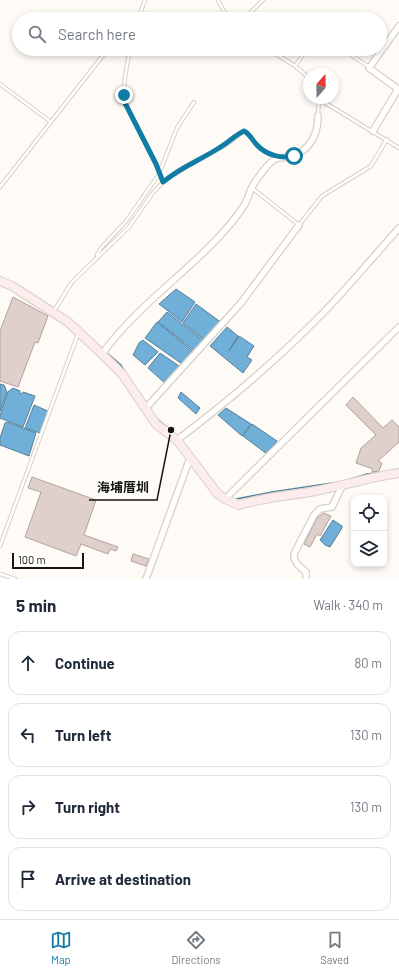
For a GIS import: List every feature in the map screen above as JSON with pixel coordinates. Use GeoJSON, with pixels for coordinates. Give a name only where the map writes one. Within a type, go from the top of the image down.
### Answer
{"type":"FeatureCollection","features":[{"type":"Feature","properties":{"kind":"street"},"geometry":{"type":"LineString","coordinates":[[387,43],[399,26]]}},
{"type":"Feature","properties":{"kind":"street"},"geometry":{"type":"LineString","coordinates":[[373,131],[398,88],[369,68],[378,56]]}},
{"type":"Feature","properties":{"kind":"street"},"geometry":{"type":"LineString","coordinates":[[102,354],[123,328],[214,242],[234,219],[245,203],[252,188],[267,167],[279,157],[294,156],[308,147],[315,137],[318,126],[318,116]]}},
{"type":"Feature","properties":{"kind":"street"},"geometry":{"type":"LineString","coordinates":[[147,407],[241,303],[299,225]]}},
{"type":"Feature","properties":{"kind":"street"},"geometry":{"type":"LineString","coordinates":[[180,438],[242,387],[305,330],[334,302],[399,228]]}},
{"type":"Feature","properties":{"kind":"street"},"geometry":{"type":"LineString","coordinates":[[0,281],[12,286],[68,322],[79,331],[122,374],[147,407],[156,424],[180,438],[190,458],[217,493],[226,499],[239,505],[257,499],[312,492],[342,486],[377,476],[399,474]]}},
{"type":"Feature","properties":{"kind":"street"},"geometry":{"type":"LineString","coordinates":[[226,499],[399,327]]}},
{"type":"Feature","properties":{"kind":"street"},"geometry":{"type":"LineString","coordinates":[[146,579],[190,458]]}},
{"type":"Feature","properties":{"kind":"street"},"geometry":{"type":"LineString","coordinates":[[306,579],[306,572],[295,562],[294,554],[314,515],[320,510],[332,507],[342,486]]}},
{"type":"Feature","properties":{"kind":"lane"},"geometry":{"type":"LineString","coordinates":[[140,12],[144,0]]}},
{"type":"Feature","properties":{"kind":"lane"},"geometry":{"type":"LineString","coordinates":[[218,0],[224,12]]}},
{"type":"Feature","properties":{"kind":"lane"},"geometry":{"type":"LineString","coordinates":[[251,12],[263,0]]}},
{"type":"Feature","properties":{"kind":"lane"},"geometry":{"type":"LineString","coordinates":[[0,187],[103,56]]}},
{"type":"Feature","properties":{"kind":"lane"},"geometry":{"type":"LineString","coordinates":[[129,56],[124,95],[125,103],[156,164],[163,182]]}},
{"type":"Feature","properties":{"kind":"lane"},"geometry":{"type":"LineString","coordinates":[[279,56],[303,73]]}},
{"type":"Feature","properties":{"kind":"lane"},"geometry":{"type":"LineString","coordinates":[[295,66],[302,56]]}},
{"type":"Feature","properties":{"kind":"lane"},"geometry":{"type":"LineString","coordinates":[[352,56],[369,68]]}},
{"type":"Feature","properties":{"kind":"lane"},"geometry":{"type":"LineString","coordinates":[[0,84],[51,122]]}},
{"type":"Feature","properties":{"kind":"lane"},"geometry":{"type":"LineString","coordinates":[[96,257],[101,248],[127,220],[159,174],[177,128],[194,102]]}},
{"type":"Feature","properties":{"kind":"lane"},"geometry":{"type":"LineString","coordinates":[[318,116],[319,104]]}},
{"type":"Feature","properties":{"kind":"lane"},"geometry":{"type":"LineString","coordinates":[[326,104],[387,139],[399,148]]}},
{"type":"Feature","properties":{"kind":"lane"},"geometry":{"type":"LineString","coordinates":[[52,313],[72,282],[96,257],[129,227],[152,194],[163,182],[182,168],[197,162],[230,142],[244,131],[248,133],[258,146],[266,152],[279,157]]}},
{"type":"Feature","properties":{"kind":"lane"},"geometry":{"type":"LineString","coordinates":[[252,188],[299,225],[322,196],[372,166],[387,139]]}},
{"type":"Feature","properties":{"kind":"lane"},"geometry":{"type":"LineString","coordinates":[[0,546],[79,331]]}},
{"type":"Feature","properties":{"kind":"lane"},"geometry":{"type":"LineString","coordinates":[[0,574],[15,579]]}},
{"type":"Feature","properties":{"kind":"water"},"geometry":{"type":"Polygon","coordinates":[[[176,289],[195,302],[182,322],[159,304],[176,289]]]}},
{"type":"Feature","properties":{"kind":"water"},"geometry":{"type":"Polygon","coordinates":[[[196,304],[222,323],[206,341],[183,323],[196,304]]]}},
{"type":"Feature","properties":{"kind":"water"},"geometry":{"type":"Polygon","coordinates":[[[167,312],[204,341],[196,352],[158,322],[167,312]]]}},
{"type":"Feature","properties":{"kind":"water"},"geometry":{"type":"Polygon","coordinates":[[[157,322],[195,353],[185,366],[145,338],[157,322]]]}},
{"type":"Feature","properties":{"kind":"water"},"geometry":{"type":"Polygon","coordinates":[[[227,327],[238,336],[229,351],[239,336],[254,346],[247,357],[252,360],[243,373],[210,346],[227,327]]]}},
{"type":"Feature","properties":{"kind":"water"},"geometry":{"type":"Polygon","coordinates":[[[143,340],[158,352],[145,365],[133,355],[139,343],[143,340]]]}},
{"type":"Feature","properties":{"kind":"water"},"geometry":{"type":"Polygon","coordinates":[[[160,353],[182,368],[167,385],[148,368],[160,353]]]}},
{"type":"Feature","properties":{"kind":"water"},"geometry":{"type":"Polygon","coordinates":[[[0,384],[4,385],[7,392],[0,411],[0,384]]]}},
{"type":"Feature","properties":{"kind":"water"},"geometry":{"type":"Polygon","coordinates":[[[13,388],[20,391],[22,394],[23,392],[35,396],[23,427],[0,418],[8,392],[13,388]]]}},
{"type":"Feature","properties":{"kind":"water"},"geometry":{"type":"Polygon","coordinates":[[[181,392],[200,408],[196,414],[178,398],[181,392]]]}},
{"type":"Feature","properties":{"kind":"water"},"geometry":{"type":"Polygon","coordinates":[[[34,405],[48,411],[40,433],[25,428],[34,405]]]}},
{"type":"Feature","properties":{"kind":"water"},"geometry":{"type":"Polygon","coordinates":[[[226,408],[251,424],[242,436],[218,415],[226,408]]]}},
{"type":"Feature","properties":{"kind":"water"},"geometry":{"type":"Polygon","coordinates":[[[7,422],[36,433],[29,456],[0,445],[0,438],[5,423],[7,422]]]}},
{"type":"Feature","properties":{"kind":"water"},"geometry":{"type":"Polygon","coordinates":[[[252,424],[277,441],[267,454],[243,436],[252,424]]]}},
{"type":"Feature","properties":{"kind":"water"},"geometry":{"type":"Polygon","coordinates":[[[333,520],[342,526],[342,528],[330,547],[325,545],[320,540],[333,520]]]}},
{"type":"Feature","properties":{"kind":"building"},"geometry":{"type":"Polygon","coordinates":[[[13,297],[48,316],[38,343],[35,342],[18,387],[0,381],[0,331],[13,297]]]}},
{"type":"Feature","properties":{"kind":"building"},"geometry":{"type":"Polygon","coordinates":[[[353,397],[383,428],[392,420],[399,427],[399,442],[378,461],[382,463],[379,471],[372,472],[373,469],[356,463],[361,448],[376,435],[346,405],[353,397]]]}},
{"type":"Feature","properties":{"kind":"building"},"geometry":{"type":"Polygon","coordinates":[[[32,477],[96,500],[84,535],[118,547],[116,551],[110,549],[108,554],[81,544],[76,556],[25,537],[41,492],[28,488],[32,477]]]}},
{"type":"Feature","properties":{"kind":"building"},"geometry":{"type":"Polygon","coordinates":[[[324,513],[331,516],[320,536],[317,534],[310,547],[304,544],[317,518],[324,513]]]}},
{"type":"Feature","properties":{"kind":"building"},"geometry":{"type":"Polygon","coordinates":[[[133,554],[149,559],[146,566],[131,561],[133,554]]]}},
{"type":"Feature","properties":{"kind":"waterway"},"geometry":{"type":"LineString","coordinates":[[97,344],[103,349]]}},
{"type":"Feature","properties":{"kind":"waterway"},"geometry":{"type":"LineString","coordinates":[[106,352],[121,365],[125,372]]}},
{"type":"Feature","properties":{"kind":"waterway"},"geometry":{"type":"LineString","coordinates":[[156,418],[173,432]]}},
{"type":"Feature","properties":{"kind":"waterway"},"geometry":{"type":"LineString","coordinates":[[183,442],[214,483]]}},
{"type":"Feature","properties":{"kind":"waterway"},"geometry":{"type":"LineString","coordinates":[[348,480],[375,473]]}},
{"type":"Feature","properties":{"kind":"waterway"},"geometry":{"type":"LineString","coordinates":[[236,499],[332,483]]}},
{"type":"Feature","properties":{"kind":"place","name":"海埔厝圳"},"geometry":{"type":"Point","coordinates":[171,430]}},
{"type":"Feature","properties":{"kind":"route"},"geometry":{"type":"LineString","coordinates":[[124,95],[125,103],[156,164],[163,182],[182,168],[197,162],[230,142],[244,131],[246,131],[258,146],[266,152],[279,157],[294,156]]}}]}
